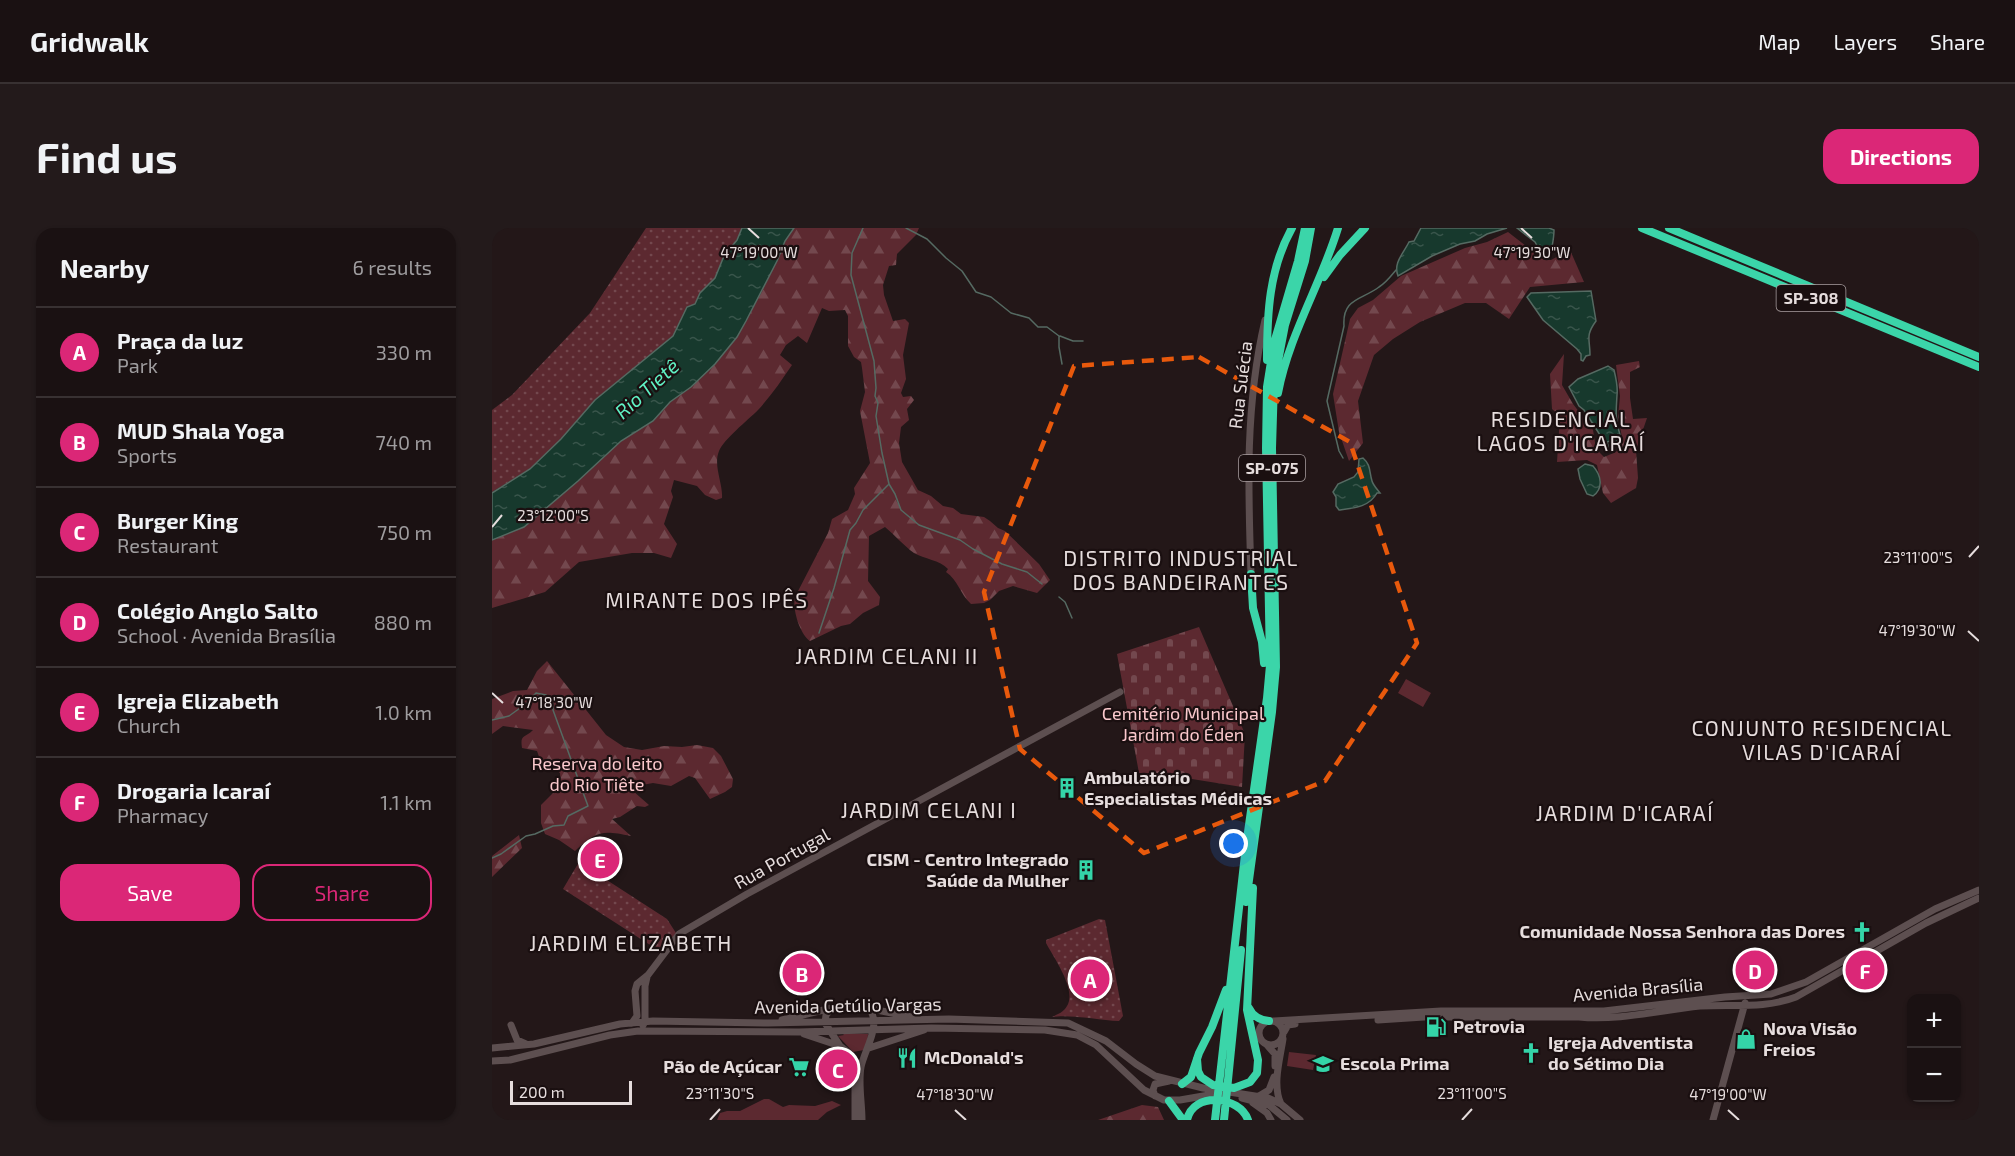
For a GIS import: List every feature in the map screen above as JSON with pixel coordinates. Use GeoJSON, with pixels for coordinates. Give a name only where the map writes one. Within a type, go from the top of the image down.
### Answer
{"type":"FeatureCollection","features":[{"type":"Feature","properties":{"kind":"highway"},"geometry":{"type":"LineString","coordinates":[[1267,387],[1268,308],[1281,249],[1292,228]]}},
{"type":"Feature","properties":{"kind":"highway","name":"SP-075"},"geometry":{"type":"LineString","coordinates":[[1224,1120],[1221,1110],[1220,1077],[1246,846],[1267,698],[1270,618],[1267,387],[1274,343],[1298,261],[1305,228]]}},
{"type":"Feature","properties":{"kind":"highway","name":"SP-075"},"geometry":{"type":"LineString","coordinates":[[1215,1120],[1221,1110],[1229,1079],[1242,928],[1272,712],[1276,667],[1272,426],[1275,381],[1285,325],[1305,261],[1311,228]]}},
{"type":"Feature","properties":{"kind":"highway"},"geometry":{"type":"LineString","coordinates":[[1272,426],[1282,371],[1289,349],[1318,285],[1338,228]]}},
{"type":"Feature","properties":{"kind":"highway"},"geometry":{"type":"LineString","coordinates":[[1318,285],[1340,255],[1365,228]]}},
{"type":"Feature","properties":{"kind":"highway","name":"SP-308"},"geometry":{"type":"LineString","coordinates":[[1642,228],[1979,367]]}},
{"type":"Feature","properties":{"kind":"highway","name":"SP-308"},"geometry":{"type":"LineString","coordinates":[[1669,228],[1979,357]]}},
{"type":"Feature","properties":{"kind":"highway"},"geometry":{"type":"LineString","coordinates":[[1251,574],[1253,608],[1264,651],[1267,698]]}},
{"type":"Feature","properties":{"kind":"highway"},"geometry":{"type":"LineString","coordinates":[[1197,1059],[1201,1077],[1213,1085],[1234,1088],[1250,1082],[1257,1073],[1258,1060],[1247,1014],[1255,836]]}},
{"type":"Feature","properties":{"kind":"highway"},"geometry":{"type":"LineString","coordinates":[[1187,1085],[1226,991],[1236,948]]}},
{"type":"Feature","properties":{"kind":"highway"},"geometry":{"type":"LineString","coordinates":[[1247,998],[1249,1009],[1254,1016],[1272,1021]]}},
{"type":"Feature","properties":{"kind":"highway"},"geometry":{"type":"LineString","coordinates":[[1187,1120],[1191,1109],[1208,1100],[1239,1106],[1248,1120]]}},
{"type":"Feature","properties":{"kind":"highway"},"geometry":{"type":"LineString","coordinates":[[1170,1101],[1183,1120]]}},
{"type":"Feature","properties":{"kind":"main road","name":"Rua Suécia"},"geometry":{"type":"LineString","coordinates":[[1251,574],[1248,513],[1251,402],[1268,308]]}},
{"type":"Feature","properties":{"kind":"main road","name":"Rua Portugal"},"geometry":{"type":"LineString","coordinates":[[632,1023],[637,1016],[635,991],[637,984],[648,975],[679,934],[747,894],[1120,692]]}},
{"type":"Feature","properties":{"kind":"main road","name":"Avenida Brasília"},"geometry":{"type":"LineString","coordinates":[[1272,1021],[1343,1018],[1405,1012],[1596,1011],[1725,997],[1763,996],[1806,982],[1935,909],[1979,890]]}},
{"type":"Feature","properties":{"kind":"main road","name":"Avenida Brasília"},"geometry":{"type":"LineString","coordinates":[[1283,1034],[1292,1024],[1424,1017],[1600,1019],[1703,1006],[1765,1005],[1787,1000],[1926,923],[1979,898]]}},
{"type":"Feature","properties":{"kind":"main road"},"geometry":{"type":"LineString","coordinates":[[1848,967],[1859,957],[1859,953]]}},
{"type":"Feature","properties":{"kind":"main road"},"geometry":{"type":"LineString","coordinates":[[492,1061],[510,1060],[591,1040],[592,1034],[638,1029],[645,1022],[645,986],[648,975]]}},
{"type":"Feature","properties":{"kind":"main road"},"geometry":{"type":"LineString","coordinates":[[1772,994],[1787,1000],[1786,990]]}},
{"type":"Feature","properties":{"kind":"main road"},"geometry":{"type":"LineString","coordinates":[[1713,1120],[1744,1006],[1749,998],[1763,996]]}},
{"type":"Feature","properties":{"kind":"main road"},"geometry":{"type":"LineString","coordinates":[[1703,1006],[1718,1002],[1725,997]]}},
{"type":"Feature","properties":{"kind":"main road"},"geometry":{"type":"LineString","coordinates":[[862,1120],[861,1067],[868,1049],[874,1015],[869,1007]]}},
{"type":"Feature","properties":{"kind":"main road","name":"Avenida Getúlio Vargas"},"geometry":{"type":"LineString","coordinates":[[768,1023],[832,1008],[869,1007],[925,1020]]}},
{"type":"Feature","properties":{"kind":"main road"},"geometry":{"type":"LineString","coordinates":[[832,1008],[826,1015],[825,1023],[840,1046],[849,1053],[857,1055],[868,1049],[931,1028]]}},
{"type":"Feature","properties":{"kind":"main road"},"geometry":{"type":"LineString","coordinates":[[1511,1011],[1520,1017],[1529,1010]]}},
{"type":"Feature","properties":{"kind":"main road"},"geometry":{"type":"LineString","coordinates":[[1579,1017],[1593,1015],[1596,1011]]}},
{"type":"Feature","properties":{"kind":"main road","name":"Avenida Getúlio Vargas"},"geometry":{"type":"LineString","coordinates":[[492,1048],[529,1045],[609,1031],[830,1031],[925,1020],[1068,1023],[1098,1036],[1155,1076],[1187,1085],[1259,1096],[1281,1104]]}},
{"type":"Feature","properties":{"kind":"main road","name":"Avenida Getúlio Vargas"},"geometry":{"type":"LineString","coordinates":[[609,1031],[620,1024],[704,1021],[1045,1030],[1077,1035],[1096,1045],[1139,1086],[1155,1096],[1170,1101]]}},
{"type":"Feature","properties":{"kind":"main road"},"geometry":{"type":"LineString","coordinates":[[1259,1096],[1269,1090],[1273,1082],[1276,1058],[1274,1050],[1261,1040],[1259,1032],[1262,1025],[1272,1021],[1282,1027],[1283,1034],[1277,1085],[1278,1097],[1281,1104],[1300,1120]]}},
{"type":"Feature","properties":{"kind":"main road"},"geometry":{"type":"LineString","coordinates":[[511,1025],[517,1040],[529,1045]]}},
{"type":"Feature","properties":{"kind":"main road"},"geometry":{"type":"LineString","coordinates":[[799,1032],[840,1046]]}},
{"type":"Feature","properties":{"kind":"main road"},"geometry":{"type":"LineString","coordinates":[[1267,1044],[1278,1043],[1283,1034]]}},
{"type":"Feature","properties":{"kind":"main road"},"geometry":{"type":"LineString","coordinates":[[1077,1035],[1085,1035],[1101,1043],[1113,1053],[1120,1051]]}},
{"type":"Feature","properties":{"kind":"main road"},"geometry":{"type":"LineString","coordinates":[[849,1053],[855,1065],[855,1120]]}},
{"type":"Feature","properties":{"kind":"main road"},"geometry":{"type":"LineString","coordinates":[[1155,1096],[1153,1090],[1155,1084],[1172,1081]]}},
{"type":"Feature","properties":{"kind":"main road"},"geometry":{"type":"LineString","coordinates":[[1170,1101],[1216,1095],[1248,1099],[1269,1105],[1287,1120]]}},
{"type":"Feature","properties":{"kind":"main road"},"geometry":{"type":"LineString","coordinates":[[1248,1099],[1267,1113],[1271,1120]]}},
{"type":"Feature","properties":{"kind":"highlighted area"},"geometry":{"type":"Polygon","coordinates":[[[1199,357],[1350,442],[1417,643],[1325,781],[1144,853],[1020,749],[984,592],[1074,366],[1199,357]]]}},
{"type":"Feature","properties":{"kind":"green space"},"geometry":{"type":"Polygon","coordinates":[[[646,228],[743,228],[715,278],[700,293],[695,304],[688,307],[673,336],[595,400],[561,439],[530,469],[492,492],[492,410],[512,395],[590,313],[646,228]]]}},
{"type":"Feature","properties":{"kind":"green space"},"geometry":{"type":"Polygon","coordinates":[[[788,228],[919,228],[916,235],[897,254],[896,265],[889,266],[883,285],[893,321],[905,319],[909,323],[903,355],[906,379],[901,393],[903,397],[911,396],[914,400],[907,409],[909,420],[901,427],[899,443],[902,462],[918,490],[931,496],[943,506],[953,508],[961,514],[984,517],[1005,531],[1039,564],[1050,580],[1037,593],[1013,586],[999,591],[984,603],[971,604],[946,572],[948,569],[945,566],[914,553],[885,527],[869,536],[868,581],[880,597],[879,605],[863,613],[850,624],[810,641],[806,638],[796,614],[795,597],[828,533],[832,519],[848,510],[855,494],[854,488],[870,463],[860,411],[865,392],[862,368],[861,362],[854,357],[848,346],[848,316],[845,310],[829,311],[822,308],[807,343],[798,336],[786,345],[780,355],[792,365],[780,383],[763,405],[719,451],[717,463],[722,498],[716,500],[705,495],[697,486],[674,480],[671,491],[673,497],[664,524],[677,544],[671,558],[654,553],[632,553],[579,562],[545,592],[492,608],[492,530],[788,228]]]}},
{"type":"Feature","properties":{"kind":"green space"},"geometry":{"type":"Polygon","coordinates":[[[1508,232],[1544,260],[1551,260],[1570,250],[1584,282],[1530,287],[1509,319],[1486,303],[1465,303],[1420,322],[1393,339],[1374,355],[1358,401],[1363,443],[1349,461],[1339,432],[1333,394],[1350,319],[1358,308],[1373,300],[1401,276],[1508,232]]]}},
{"type":"Feature","properties":{"kind":"green space"},"geometry":{"type":"Polygon","coordinates":[[[1564,354],[1562,385],[1593,430],[1596,449],[1604,457],[1616,452],[1623,442],[1618,417],[1620,396],[1616,365],[1639,361],[1640,367],[1630,372],[1633,419],[1647,418],[1636,450],[1638,478],[1636,488],[1611,503],[1603,493],[1597,465],[1587,460],[1557,462],[1560,416],[1552,409],[1550,374],[1564,354]]]}},
{"type":"Feature","properties":{"kind":"green space","name":"Cemitério Municipal Jardim do Éden"},"geometry":{"type":"Polygon","coordinates":[[[1199,627],[1245,734],[1242,787],[1139,773],[1117,654],[1199,627]]]}},
{"type":"Feature","properties":{"kind":"green space","name":"Reserva do leito do Rio Tiête"},"geometry":{"type":"Polygon","coordinates":[[[547,661],[606,735],[624,747],[642,750],[664,746],[697,745],[713,748],[721,756],[733,779],[732,787],[710,799],[695,778],[689,776],[671,786],[653,783],[631,787],[649,805],[637,806],[620,817],[612,819],[631,836],[613,833],[600,834],[589,839],[575,851],[545,834],[541,823],[541,805],[561,785],[560,773],[549,764],[542,765],[537,751],[522,748],[522,739],[533,730],[503,726],[492,734],[492,699],[513,691],[527,690],[537,671],[547,661]]]}},
{"type":"Feature","properties":{"kind":"green space"},"geometry":{"type":"Polygon","coordinates":[[[1406,679],[1431,693],[1423,707],[1398,693],[1406,679]]]}},
{"type":"Feature","properties":{"kind":"green space","name":"Reserva do leito do Rio Tiête"},"geometry":{"type":"Polygon","coordinates":[[[519,835],[522,848],[492,877],[492,856],[519,835]]]}},
{"type":"Feature","properties":{"kind":"green space"},"geometry":{"type":"Polygon","coordinates":[[[579,862],[667,919],[676,933],[661,952],[563,889],[579,862]]]}},
{"type":"Feature","properties":{"kind":"green space"},"geometry":{"type":"Polygon","coordinates":[[[1099,919],[1105,920],[1123,1016],[1119,1021],[1052,1017],[1066,1008],[1069,992],[1067,983],[1046,940],[1099,919]]]}},
{"type":"Feature","properties":{"kind":"green space"},"geometry":{"type":"Polygon","coordinates":[[[842,1033],[868,1034],[864,1050],[853,1052],[838,1036],[844,1035],[842,1033]]]}},
{"type":"Feature","properties":{"kind":"green space"},"geometry":{"type":"Polygon","coordinates":[[[1289,1052],[1316,1055],[1313,1070],[1287,1066],[1289,1052]]]}},
{"type":"Feature","properties":{"kind":"green space"},"geometry":{"type":"Polygon","coordinates":[[[764,1099],[769,1099],[783,1107],[789,1105],[815,1106],[832,1101],[841,1105],[818,1120],[717,1120],[720,1113],[740,1111],[764,1099]]]}},
{"type":"Feature","properties":{"kind":"green space"},"geometry":{"type":"Polygon","coordinates":[[[1142,1105],[1158,1107],[1164,1120],[1098,1120],[1142,1105]]]}},
{"type":"Feature","properties":{"kind":"water","name":"Rio Tietê"},"geometry":{"type":"Polygon","coordinates":[[[742,228],[794,228],[785,241],[737,337],[715,364],[691,387],[670,402],[653,421],[621,441],[524,527],[492,540],[492,493],[530,469],[561,439],[595,400],[673,336],[687,307],[695,304],[700,293],[715,278],[724,256],[737,240],[742,228]]]}},
{"type":"Feature","properties":{"kind":"water"},"geometry":{"type":"Polygon","coordinates":[[[1421,228],[1507,228],[1432,256],[1398,276],[1399,259],[1409,242],[1414,241],[1421,228]]]}},
{"type":"Feature","properties":{"kind":"water"},"geometry":{"type":"Polygon","coordinates":[[[1517,228],[1554,230],[1551,253],[1541,253],[1535,242],[1517,228]]]}},
{"type":"Feature","properties":{"kind":"water"},"geometry":{"type":"Polygon","coordinates":[[[1591,291],[1596,321],[1589,334],[1590,355],[1586,356],[1583,361],[1577,349],[1543,320],[1527,297],[1531,293],[1591,291]]]}},
{"type":"Feature","properties":{"kind":"water"},"geometry":{"type":"Polygon","coordinates":[[[1608,366],[1614,370],[1616,379],[1616,415],[1620,435],[1618,443],[1607,442],[1609,449],[1607,450],[1599,446],[1600,435],[1579,406],[1569,387],[1578,379],[1608,366]]]}},
{"type":"Feature","properties":{"kind":"water"},"geometry":{"type":"Polygon","coordinates":[[[1363,458],[1369,466],[1373,482],[1380,493],[1361,506],[1339,510],[1333,492],[1338,484],[1354,477],[1358,472],[1359,459],[1363,458]]]}},
{"type":"Feature","properties":{"kind":"water"},"geometry":{"type":"Polygon","coordinates":[[[1585,464],[1593,466],[1599,477],[1599,489],[1593,496],[1587,494],[1580,479],[1578,469],[1585,464]]]}},
{"type":"Feature","properties":{"kind":"waterway"},"geometry":{"type":"LineString","coordinates":[[863,228],[852,253],[851,275],[874,361],[875,396],[878,403],[876,416],[882,453],[889,484],[901,510],[919,525],[960,540],[1002,564],[1027,572],[1042,584]]}},
{"type":"Feature","properties":{"kind":"waterway"},"geometry":{"type":"LineString","coordinates":[[906,228],[927,239],[962,271],[976,292],[991,297],[1011,313],[1029,318],[1038,327],[1047,327],[1059,336],[1062,364]]}},
{"type":"Feature","properties":{"kind":"waterway"},"geometry":{"type":"LineString","coordinates":[[1343,458],[1339,451],[1327,401],[1344,317],[1346,310],[1354,301],[1382,285],[1396,270]]}},
{"type":"Feature","properties":{"kind":"waterway"},"geometry":{"type":"LineString","coordinates":[[1060,336],[1073,341],[1083,341]]}},
{"type":"Feature","properties":{"kind":"waterway"},"geometry":{"type":"LineString","coordinates":[[819,633],[850,530],[863,510],[888,485]]}},
{"type":"Feature","properties":{"kind":"waterway"},"geometry":{"type":"LineString","coordinates":[[1059,597],[1065,602],[1072,618]]}},
{"type":"Feature","properties":{"kind":"waterway"},"geometry":{"type":"LineString","coordinates":[[492,720],[509,716],[536,693],[546,695],[553,704],[553,710],[588,806],[568,816],[564,825],[553,826],[526,836],[492,858]]}},
{"type":"Feature","properties":{"kind":"place","name":"Ambulatório Especialistas Médicas"},"geometry":{"type":"Point","coordinates":[1067,788]}},
{"type":"Feature","properties":{"kind":"place","name":"Igreja Elizabeth"},"geometry":{"type":"Point","coordinates":[600,859]}},
{"type":"Feature","properties":{"kind":"place","name":"CISM - Centro Integrado Saúde da Mulher"},"geometry":{"type":"Point","coordinates":[1086,870]}},
{"type":"Feature","properties":{"kind":"place","name":"Comunidade Nossa Senhora das Dores"},"geometry":{"type":"Point","coordinates":[1862,932]}},
{"type":"Feature","properties":{"kind":"place","name":"Colégio Anglo Salto"},"geometry":{"type":"Point","coordinates":[1755,970]}},
{"type":"Feature","properties":{"kind":"place","name":"Drogaria Icaraí"},"geometry":{"type":"Point","coordinates":[1865,970]}},
{"type":"Feature","properties":{"kind":"place","name":"MUD Shala Yoga"},"geometry":{"type":"Point","coordinates":[802,973]}},
{"type":"Feature","properties":{"kind":"place","name":"Praça da luz"},"geometry":{"type":"Point","coordinates":[1090,979]}},
{"type":"Feature","properties":{"kind":"place","name":"Petrovia"},"geometry":{"type":"Point","coordinates":[1436,1027]}},
{"type":"Feature","properties":{"kind":"place","name":"Nova Visão Freios"},"geometry":{"type":"Point","coordinates":[1746,1039]}},
{"type":"Feature","properties":{"kind":"place","name":"Igreja Adventista do Sétimo Dia"},"geometry":{"type":"Point","coordinates":[1531,1053]}},
{"type":"Feature","properties":{"kind":"place","name":"McDonald's"},"geometry":{"type":"Point","coordinates":[907,1058]}},
{"type":"Feature","properties":{"kind":"place","name":"Escola Prima"},"geometry":{"type":"Point","coordinates":[1323,1064]}},
{"type":"Feature","properties":{"kind":"place","name":"Pão de Açúcar"},"geometry":{"type":"Point","coordinates":[799,1067]}},
{"type":"Feature","properties":{"kind":"place","name":"Burger King"},"geometry":{"type":"Point","coordinates":[838,1069]}},
{"type":"Feature","properties":{"kind":"district","name":"RESIDENCIAL LAGOS D'ICARAÍ"},"geometry":{"type":"Point","coordinates":[1561,432]}},
{"type":"Feature","properties":{"kind":"district","name":"DISTRITO INDUSTRIAL DOS BANDEIRANTES"},"geometry":{"type":"Point","coordinates":[1181,571]}},
{"type":"Feature","properties":{"kind":"district","name":"MIRANTE DOS IPÊS"},"geometry":{"type":"Point","coordinates":[707,601]}},
{"type":"Feature","properties":{"kind":"district","name":"JARDIM CELANI II"},"geometry":{"type":"Point","coordinates":[887,657]}},
{"type":"Feature","properties":{"kind":"district","name":"CONJUNTO RESIDENCIAL VILAS D'ICARAÍ"},"geometry":{"type":"Point","coordinates":[1822,741]}},
{"type":"Feature","properties":{"kind":"district","name":"JARDIM CELANI I"},"geometry":{"type":"Point","coordinates":[929,811]}},
{"type":"Feature","properties":{"kind":"district","name":"JARDIM D'ICARAÍ"},"geometry":{"type":"Point","coordinates":[1625,814]}},
{"type":"Feature","properties":{"kind":"district","name":"JARDIM ELIZABETH"},"geometry":{"type":"Point","coordinates":[631,944]}}]}
